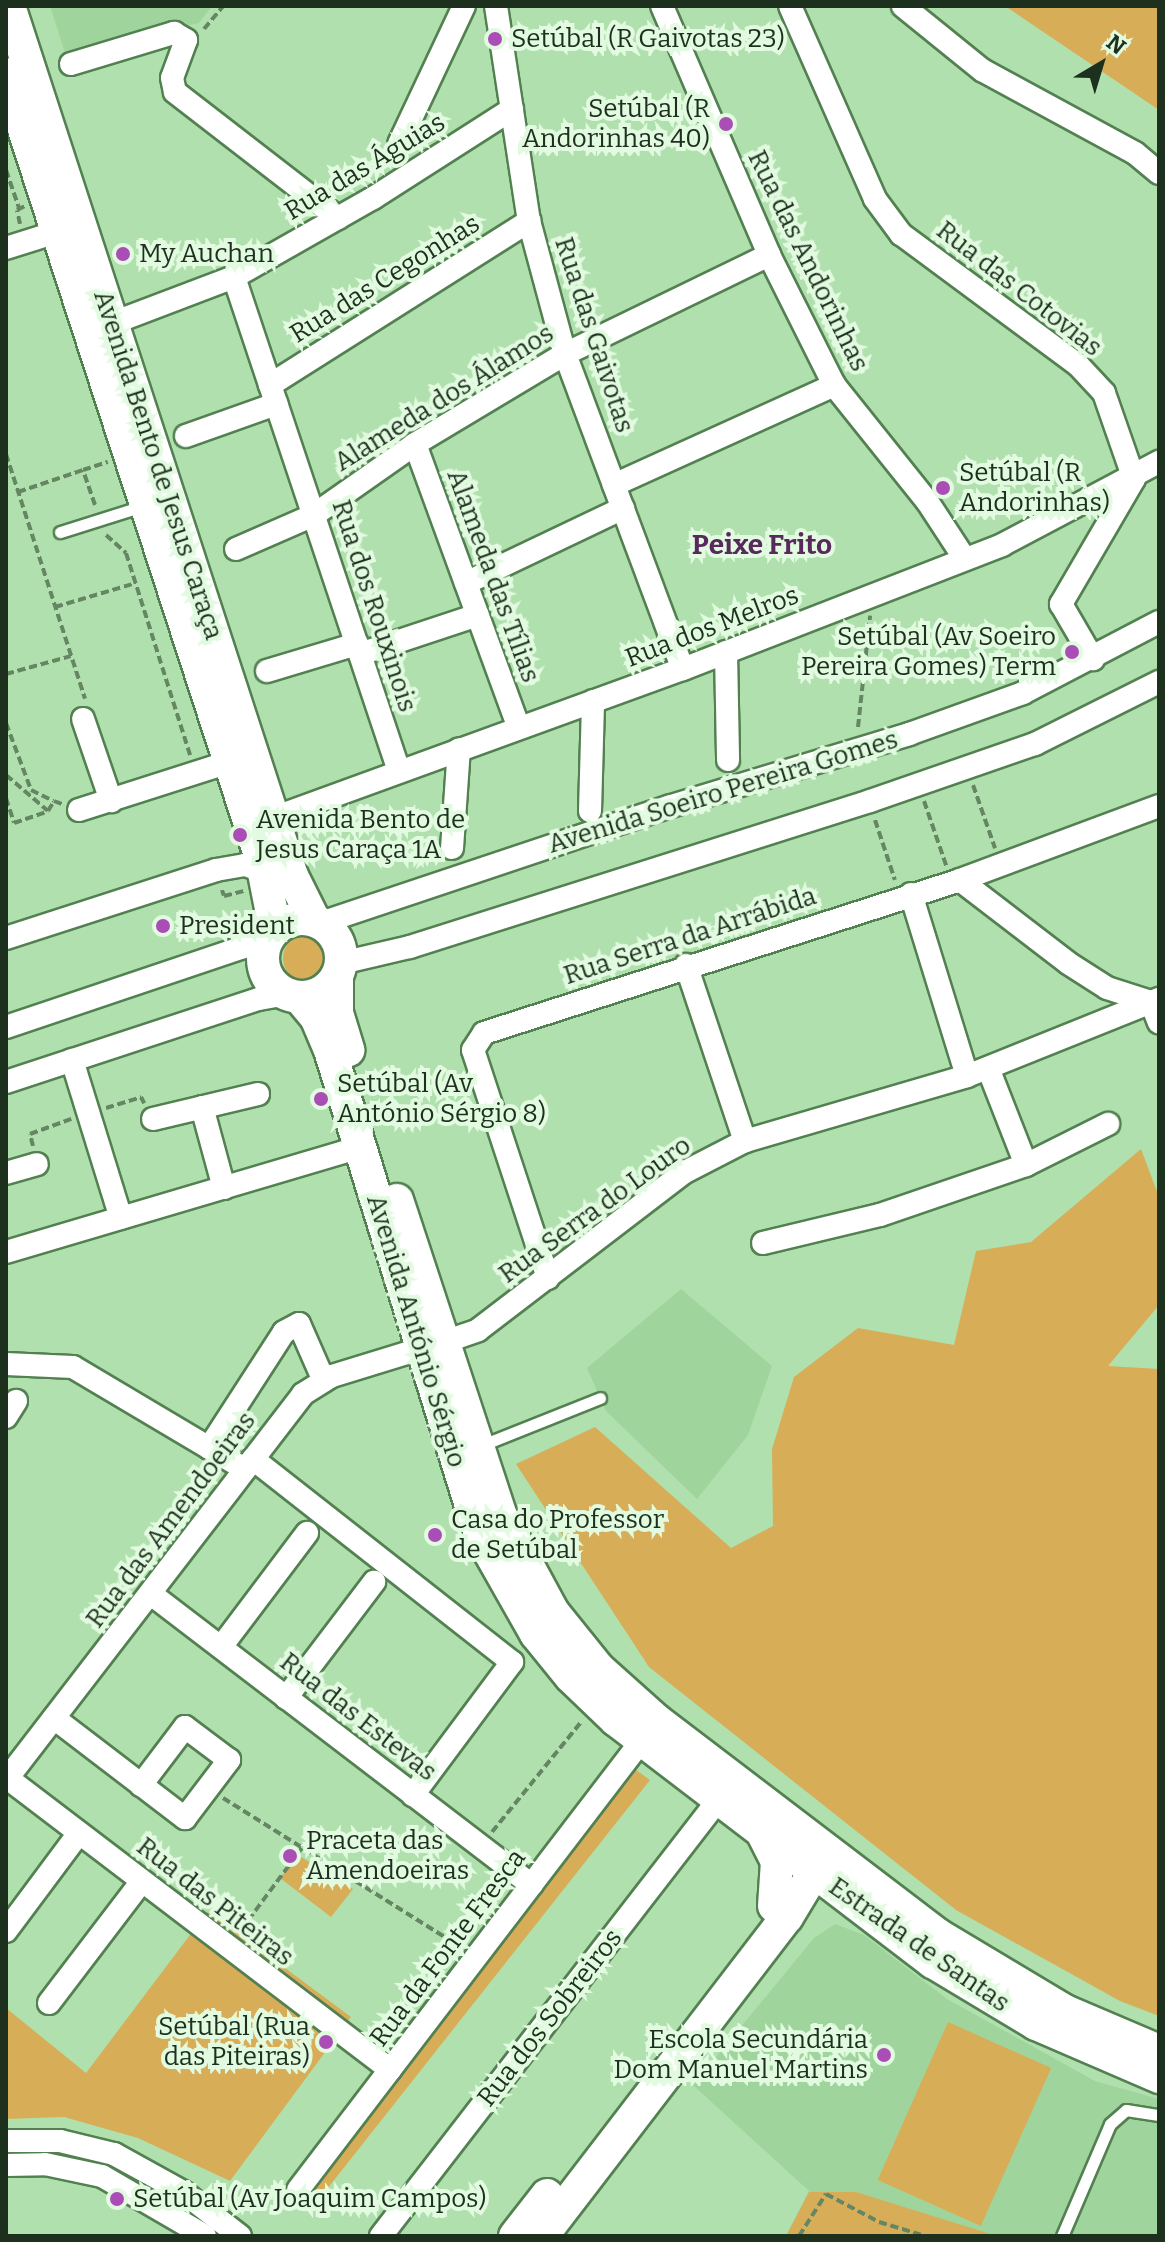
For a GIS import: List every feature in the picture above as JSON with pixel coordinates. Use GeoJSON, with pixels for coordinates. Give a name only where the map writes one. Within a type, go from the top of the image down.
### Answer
{"type":"FeatureCollection","features":[{"type":"Feature","properties":{"kind":"main road","name":"Avenida Bento de Jesus Caraça"},"geometry":{"type":"LineString","coordinates":[[9,6],[296,888],[318,922]]}},
{"type":"Feature","properties":{"kind":"main road","name":"Avenida Bento de Jesus Caraça"},"geometry":{"type":"LineString","coordinates":[[6,74],[265,872],[271,934]]}},
{"type":"Feature","properties":{"kind":"main road","name":"Avenida Soeiro Pereira Gomes"},"geometry":{"type":"LineString","coordinates":[[271,934],[287,921],[318,922]]}},
{"type":"Feature","properties":{"kind":"main road"},"geometry":{"type":"LineString","coordinates":[[318,922],[337,939],[339,970]]}},
{"type":"Feature","properties":{"kind":"main road"},"geometry":{"type":"LineString","coordinates":[[271,934],[264,965],[277,988],[294,996]]}},
{"type":"Feature","properties":{"kind":"main road","name":"Avenida Soeiro Pereira Gomes"},"geometry":{"type":"LineString","coordinates":[[294,996],[327,988],[339,970]]}},
{"type":"Feature","properties":{"kind":"main road","name":"Avenida António Sérgio"},"geometry":{"type":"LineString","coordinates":[[339,970],[337,1013],[432,1346],[480,1535],[505,1586],[571,1677],[642,1740],[759,1830],[820,1861]]}},
{"type":"Feature","properties":{"kind":"main road","name":"Avenida António Sérgio"},"geometry":{"type":"LineString","coordinates":[[294,996],[316,1017],[330,1050],[360,1147],[432,1346],[478,1447],[486,1481],[515,1547],[573,1640],[626,1695],[820,1861]]}},
{"type":"Feature","properties":{"kind":"main road"},"geometry":{"type":"LineString","coordinates":[[759,1830],[777,1861],[781,1912]]}},
{"type":"Feature","properties":{"kind":"main road"},"geometry":{"type":"LineString","coordinates":[[542,2236],[820,1861]]}},
{"type":"Feature","properties":{"kind":"main road","name":"Estrada de Santas"},"geometry":{"type":"LineString","coordinates":[[820,1861],[874,1918],[933,1962],[1036,2024],[1159,2077]]}},
{"type":"Feature","properties":{"kind":"main road","name":"Estrada de Santas"},"geometry":{"type":"LineString","coordinates":[[820,1861],[977,1962],[1065,2011],[1159,2051]]}},
{"type":"Feature","properties":{"kind":"main road"},"geometry":{"type":"LineString","coordinates":[[515,2236],[781,1912],[821,1904],[839,1904],[874,1918]]}},
{"type":"Feature","properties":{"kind":"street","name":"Rua das Águias"},"geometry":{"type":"LineString","coordinates":[[399,144],[464,6]]}},
{"type":"Feature","properties":{"kind":"street","name":"Rua das Gaivotas"},"geometry":{"type":"LineString","coordinates":[[496,6],[529,221],[565,354],[683,669]]}},
{"type":"Feature","properties":{"kind":"street","name":"Rua das Andorinhas"},"geometry":{"type":"LineString","coordinates":[[662,6],[769,255],[834,385],[927,501],[965,559]]}},
{"type":"Feature","properties":{"kind":"street","name":"Rua das Cotovias"},"geometry":{"type":"LineString","coordinates":[[790,6],[875,199],[901,234],[1068,357],[1104,393],[1134,479]]}},
{"type":"Feature","properties":{"kind":"street"},"geometry":{"type":"LineString","coordinates":[[903,6],[982,70],[1135,153],[1159,173]]}},
{"type":"Feature","properties":{"kind":"street"},"geometry":{"type":"LineString","coordinates":[[71,64],[174,33],[186,40],[172,78],[175,92],[338,218]]}},
{"type":"Feature","properties":{"kind":"street","name":"Rua das Águias"},"geometry":{"type":"LineString","coordinates":[[113,323],[234,277],[338,218],[512,109]]}},
{"type":"Feature","properties":{"kind":"street","name":"Rua das Cegonhas"},"geometry":{"type":"LineString","coordinates":[[186,436],[273,394],[529,221]]}},
{"type":"Feature","properties":{"kind":"street"},"geometry":{"type":"LineString","coordinates":[[6,248],[57,232]]}},
{"type":"Feature","properties":{"kind":"street","name":"Alameda dos Álamos"},"geometry":{"type":"LineString","coordinates":[[236,549],[314,515],[415,444],[565,354],[769,255]]}},
{"type":"Feature","properties":{"kind":"street","name":"Rua dos Rouxinois"},"geometry":{"type":"LineString","coordinates":[[234,277],[399,771]]}},
{"type":"Feature","properties":{"kind":"street"},"geometry":{"type":"LineString","coordinates":[[614,485],[834,385]]}},
{"type":"Feature","properties":{"kind":"street","name":"Alameda das Tílias"},"geometry":{"type":"LineString","coordinates":[[415,444],[519,728]]}},
{"type":"Feature","properties":{"kind":"street","name":"Rua dos Melros"},"geometry":{"type":"LineString","coordinates":[[273,818],[683,669],[965,559],[1134,479],[1159,462]]}},
{"type":"Feature","properties":{"kind":"street"},"geometry":{"type":"LineString","coordinates":[[1093,659],[1061,604],[1134,479]]}},
{"type":"Feature","properties":{"kind":"street"},"geometry":{"type":"LineString","coordinates":[[466,583],[623,508]]}},
{"type":"Feature","properties":{"kind":"street"},"geometry":{"type":"LineString","coordinates":[[267,671],[478,615]]}},
{"type":"Feature","properties":{"kind":"street","name":"Avenida Soeiro Pereira Gomes"},"geometry":{"type":"LineString","coordinates":[[318,922],[658,810],[909,734],[1023,693],[1159,622]]}},
{"type":"Feature","properties":{"kind":"street"},"geometry":{"type":"LineString","coordinates":[[726,652],[728,760]]}},
{"type":"Feature","properties":{"kind":"street","name":"Avenida Soeiro Pereira Gomes"},"geometry":{"type":"LineString","coordinates":[[339,970],[1035,744],[1159,682]]}},
{"type":"Feature","properties":{"kind":"street"},"geometry":{"type":"LineString","coordinates":[[590,811],[593,701]]}},
{"type":"Feature","properties":{"kind":"street"},"geometry":{"type":"LineString","coordinates":[[83,719],[111,801]]}},
{"type":"Feature","properties":{"kind":"street"},"geometry":{"type":"LineString","coordinates":[[452,848],[459,749]]}},
{"type":"Feature","properties":{"kind":"street"},"geometry":{"type":"LineString","coordinates":[[79,810],[229,762]]}},
{"type":"Feature","properties":{"kind":"street","name":"Rua Serra da Arrábida"},"geometry":{"type":"LineString","coordinates":[[548,1278],[473,1050],[484,1033],[686,965],[960,880],[1159,806]]}},
{"type":"Feature","properties":{"kind":"street"},"geometry":{"type":"LineString","coordinates":[[6,938],[216,870],[245,865],[265,872]]}},
{"type":"Feature","properties":{"kind":"street"},"geometry":{"type":"LineString","coordinates":[[960,880],[1107,988],[1156,1008]]}},
{"type":"Feature","properties":{"kind":"street"},"geometry":{"type":"LineString","coordinates":[[911,894],[977,1072],[1026,1165]]}},
{"type":"Feature","properties":{"kind":"street","name":"Avenida Soeiro Pereira Gomes"},"geometry":{"type":"LineString","coordinates":[[6,1027],[271,934]]}},
{"type":"Feature","properties":{"kind":"street"},"geometry":{"type":"LineString","coordinates":[[686,965],[745,1141]]}},
{"type":"Feature","properties":{"kind":"street","name":"Avenida Soeiro Pereira Gomes"},"geometry":{"type":"LineString","coordinates":[[6,1082],[259,999],[294,996]]}},
{"type":"Feature","properties":{"kind":"street","name":"Rua Serra do Louro"},"geometry":{"type":"LineString","coordinates":[[432,1346],[478,1330],[685,1172],[745,1141],[977,1072],[1156,1008]]}},
{"type":"Feature","properties":{"kind":"street"},"geometry":{"type":"LineString","coordinates":[[72,1060],[121,1218]]}},
{"type":"Feature","properties":{"kind":"street"},"geometry":{"type":"LineString","coordinates":[[153,1119],[258,1094]]}},
{"type":"Feature","properties":{"kind":"street"},"geometry":{"type":"LineString","coordinates":[[202,1107],[224,1188]]}},
{"type":"Feature","properties":{"kind":"street"},"geometry":{"type":"LineString","coordinates":[[763,1243],[880,1215],[1026,1165],[1108,1124]]}},
{"type":"Feature","properties":{"kind":"street"},"geometry":{"type":"LineString","coordinates":[[6,1252],[360,1147]]}},
{"type":"Feature","properties":{"kind":"street"},"geometry":{"type":"LineString","coordinates":[[6,1173],[37,1164]]}},
{"type":"Feature","properties":{"kind":"street"},"geometry":{"type":"LineString","coordinates":[[209,1448],[284,1332],[299,1324],[324,1381]]}},
{"type":"Feature","properties":{"kind":"street","name":"Rua das Amendoeiras"},"geometry":{"type":"LineString","coordinates":[[7,1778],[303,1394],[324,1381],[432,1346]]}},
{"type":"Feature","properties":{"kind":"street"},"geometry":{"type":"LineString","coordinates":[[6,1364],[73,1367],[209,1448],[249,1464],[512,1662],[413,1795]]}},
{"type":"Feature","properties":{"kind":"street"},"geometry":{"type":"LineString","coordinates":[[221,1647],[307,1533]]}},
{"type":"Feature","properties":{"kind":"street"},"geometry":{"type":"LineString","coordinates":[[286,1698],[374,1582]]}},
{"type":"Feature","properties":{"kind":"street","name":"Rua das Estevas"},"geometry":{"type":"LineString","coordinates":[[151,1594],[531,1885]]}},
{"type":"Feature","properties":{"kind":"street"},"geometry":{"type":"LineString","coordinates":[[54,1718],[141,1785],[185,1818],[229,1760],[185,1727],[141,1785]]}},
{"type":"Feature","properties":{"kind":"street","name":"Rua da Fonte Fresca"},"geometry":{"type":"LineString","coordinates":[[298,2190],[642,1740]]}},
{"type":"Feature","properties":{"kind":"street","name":"Rua das Piteiras"},"geometry":{"type":"LineString","coordinates":[[7,1778],[390,2070]]}},
{"type":"Feature","properties":{"kind":"street","name":"Rua dos Sobreiros"},"geometry":{"type":"LineString","coordinates":[[381,2236],[719,1799]]}},
{"type":"Feature","properties":{"kind":"street"},"geometry":{"type":"LineString","coordinates":[[6,1931],[79,1833]]}},
{"type":"Feature","properties":{"kind":"street"},"geometry":{"type":"LineString","coordinates":[[49,2003],[142,1881]]}},
{"type":"Feature","properties":{"kind":"street"},"geometry":{"type":"LineString","coordinates":[[6,2141],[60,2141],[114,2154],[183,2192],[240,2236]]}},
{"type":"Feature","properties":{"kind":"street"},"geometry":{"type":"LineString","coordinates":[[6,2165],[45,2164],[102,2176],[205,2236]]}},
{"type":"Feature","properties":{"kind":"lane"},"geometry":{"type":"LineString","coordinates":[[60,532],[145,505]]}},
{"type":"Feature","properties":{"kind":"lane"},"geometry":{"type":"LineString","coordinates":[[478,1447],[600,1398]]}},
{"type":"Feature","properties":{"kind":"lane"},"geometry":{"type":"LineString","coordinates":[[1062,2236],[1110,2124],[1126,2110],[1159,2115]]}},
{"type":"Feature","properties":{"kind":"path"},"geometry":{"type":"LineString","coordinates":[[200,35],[223,6]]}},
{"type":"Feature","properties":{"kind":"path"},"geometry":{"type":"LineString","coordinates":[[6,170],[19,208]]}},
{"type":"Feature","properties":{"kind":"path"},"geometry":{"type":"LineString","coordinates":[[6,454],[87,707],[83,719]]}},
{"type":"Feature","properties":{"kind":"path"},"geometry":{"type":"LineString","coordinates":[[18,492],[112,461]]}},
{"type":"Feature","properties":{"kind":"path"},"geometry":{"type":"LineString","coordinates":[[83,470],[96,508]]}},
{"type":"Feature","properties":{"kind":"path"},"geometry":{"type":"LineString","coordinates":[[104,533],[126,553],[190,755]]}},
{"type":"Feature","properties":{"kind":"path"},"geometry":{"type":"LineString","coordinates":[[55,607],[136,583]]}},
{"type":"Feature","properties":{"kind":"path"},"geometry":{"type":"LineString","coordinates":[[867,650],[869,622]]}},
{"type":"Feature","properties":{"kind":"path"},"geometry":{"type":"LineString","coordinates":[[6,674],[71,656]]}},
{"type":"Feature","properties":{"kind":"path"},"geometry":{"type":"LineString","coordinates":[[6,723],[31,790],[54,801]]}},
{"type":"Feature","properties":{"kind":"path"},"geometry":{"type":"LineString","coordinates":[[967,767],[1001,866]]}},
{"type":"Feature","properties":{"kind":"path"},"geometry":{"type":"LineString","coordinates":[[6,775],[48,811],[14,823],[6,798]]}},
{"type":"Feature","properties":{"kind":"path"},"geometry":{"type":"LineString","coordinates":[[884,812],[874,815],[896,882],[911,894]]}},
{"type":"Feature","properties":{"kind":"path"},"geometry":{"type":"LineString","coordinates":[[481,1847],[581,1721]]}},
{"type":"Feature","properties":{"kind":"path"},"geometry":{"type":"LineString","coordinates":[[208,1788],[476,1957]]}},
{"type":"Feature","properties":{"kind":"path"},"geometry":{"type":"LineString","coordinates":[[228,1948],[302,1848]]}},
{"type":"Feature","properties":{"kind":"path"},"geometry":{"type":"LineString","coordinates":[[799,2236],[826,2194],[879,2222],[925,2236]]}},
{"type":"Feature","properties":{"kind":"shaded area"},"geometry":{"type":"Polygon","coordinates":[[[50,6],[212,6],[199,23],[65,53],[50,6]]]}},
{"type":"Feature","properties":{"kind":"shaded area"},"geometry":{"type":"Polygon","coordinates":[[[1005,6],[1159,6],[1159,110],[1005,6]]]}},
{"type":"Feature","properties":{"kind":"shaded area"},"geometry":{"type":"Polygon","coordinates":[[[307,934],[316,935],[324,941],[330,949],[330,967],[324,975],[316,981],[307,982],[298,981],[290,975],[284,967],[283,958],[284,949],[290,941],[298,935],[307,934]]]}},
{"type":"Feature","properties":{"kind":"shaded area"},"geometry":{"type":"Polygon","coordinates":[[[1141,1149],[1159,1197],[1159,1305],[1108,1366],[1159,1369],[1159,2016],[1120,2001],[956,1910],[649,1667],[516,1464],[595,1427],[731,1548],[773,1526],[772,1449],[794,1377],[858,1328],[954,1345],[976,1251],[1031,1242],[1141,1149]]]}},
{"type":"Feature","properties":{"kind":"shaded area"},"geometry":{"type":"Polygon","coordinates":[[[681,1289],[772,1366],[748,1435],[697,1499],[606,1411],[587,1368],[681,1289]]]}},
{"type":"Feature","properties":{"kind":"shaded area"},"geometry":{"type":"Polygon","coordinates":[[[636,1770],[650,1780],[316,2203],[303,2201],[636,1770]]]}},
{"type":"Feature","properties":{"kind":"shaded area"},"geometry":{"type":"Polygon","coordinates":[[[298,1855],[353,1889],[331,1917],[280,1878],[298,1855]]]}},
{"type":"Feature","properties":{"kind":"shaded area"},"geometry":{"type":"Polygon","coordinates":[[[208,1911],[351,2017],[230,2181],[138,2138],[64,2117],[6,2119],[6,2008],[86,2073],[208,1911]]]}},
{"type":"Feature","properties":{"kind":"shaded area","name":"Escola Secundária Dom Manuel Martins"},"geometry":{"type":"Polygon","coordinates":[[[835,1924],[864,1935],[947,1999],[1095,2081],[1159,2099],[1159,2236],[786,2236],[809,2191],[693,2085],[814,1938],[835,1924]]]}},
{"type":"Feature","properties":{"kind":"shaded area"},"geometry":{"type":"Polygon","coordinates":[[[948,2022],[1051,2068],[981,2226],[878,2180],[948,2022]]]}},
{"type":"Feature","properties":{"kind":"shaded area"},"geometry":{"type":"Polygon","coordinates":[[[809,2192],[856,2192],[997,2236],[786,2236],[809,2192]]]}},
{"type":"Feature","properties":{"kind":"place","name":"Setúbal (R Gaivotas 23)"},"geometry":{"type":"Point","coordinates":[495,39]}},
{"type":"Feature","properties":{"kind":"place","name":"Setúbal (R Andorinhas 40)"},"geometry":{"type":"Point","coordinates":[726,124]}},
{"type":"Feature","properties":{"kind":"place","name":"My Auchan"},"geometry":{"type":"Point","coordinates":[123,254]}},
{"type":"Feature","properties":{"kind":"place","name":"Setúbal (R Andorinhas)"},"geometry":{"type":"Point","coordinates":[943,488]}},
{"type":"Feature","properties":{"kind":"place","name":"Setúbal (Av Soeiro Pereira Gomes) Term"},"geometry":{"type":"Point","coordinates":[1072,652]}},
{"type":"Feature","properties":{"kind":"place","name":"Avenida Bento de Jesus Caraça 1A"},"geometry":{"type":"Point","coordinates":[240,835]}},
{"type":"Feature","properties":{"kind":"place","name":"President"},"geometry":{"type":"Point","coordinates":[163,926]}},
{"type":"Feature","properties":{"kind":"place","name":"Setúbal (Av António Sérgio 8)"},"geometry":{"type":"Point","coordinates":[321,1099]}},
{"type":"Feature","properties":{"kind":"place","name":"Casa do Professor de Setúbal"},"geometry":{"type":"Point","coordinates":[435,1535]}},
{"type":"Feature","properties":{"kind":"place","name":"Praceta das Amendoeiras"},"geometry":{"type":"Point","coordinates":[290,1856]}},
{"type":"Feature","properties":{"kind":"place","name":"Setúbal (Rua das Piteiras)"},"geometry":{"type":"Point","coordinates":[326,2042]}},
{"type":"Feature","properties":{"kind":"place","name":"Escola Secundária Dom Manuel Martins"},"geometry":{"type":"Point","coordinates":[884,2055]}},
{"type":"Feature","properties":{"kind":"place","name":"Setúbal (Av Joaquim Campos)"},"geometry":{"type":"Point","coordinates":[117,2199]}},
{"type":"Feature","properties":{"kind":"district","name":"Peixe Frito"},"geometry":{"type":"Point","coordinates":[762,545]}}]}
